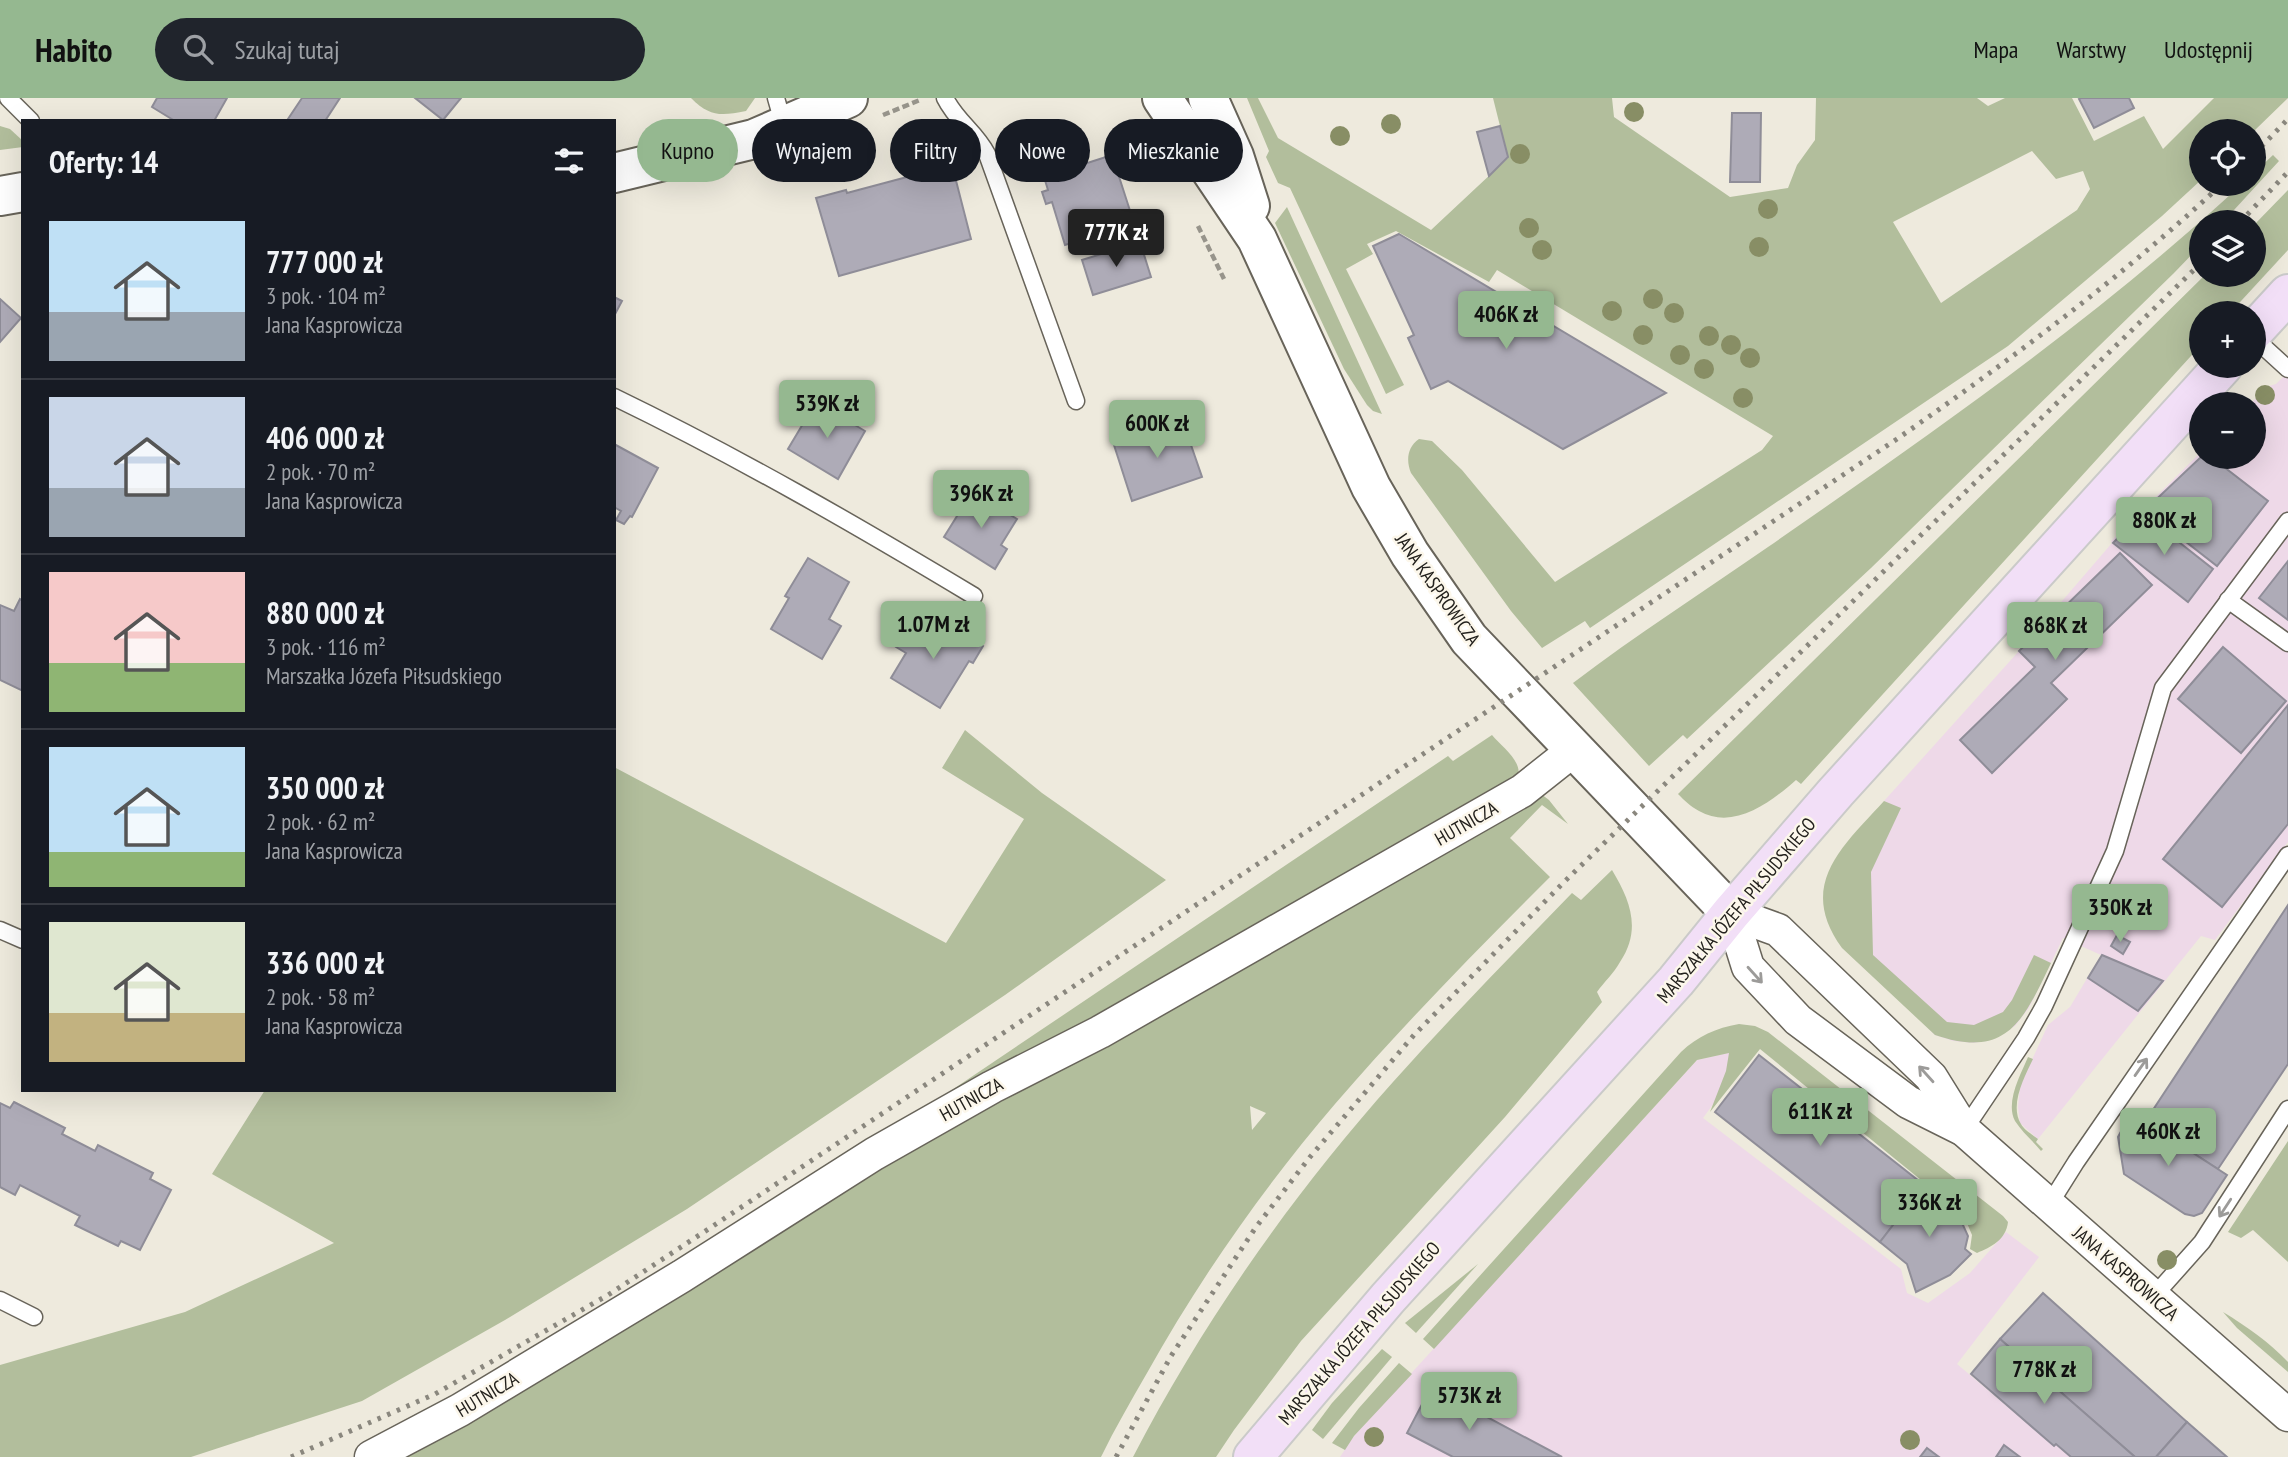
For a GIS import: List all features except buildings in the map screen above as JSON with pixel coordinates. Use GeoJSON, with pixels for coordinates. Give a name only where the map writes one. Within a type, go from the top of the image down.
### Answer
{"type":"FeatureCollection","features":[{"type":"Feature","properties":{"kind":"main road"},"geometry":{"type":"LineString","coordinates":[[616,172],[754,138],[780,112],[849,98]]}},
{"type":"Feature","properties":{"kind":"main road","name":"JANA KASPROWICZA"},"geometry":{"type":"LineString","coordinates":[[1162,98],[1256,239],[1371,487],[1410,554],[1469,639],[1731,912]]}},
{"type":"Feature","properties":{"kind":"main road","name":"JANA KASPROWICZA"},"geometry":{"type":"LineString","coordinates":[[1208,98],[1245,188],[1253,215],[1256,239]]}},
{"type":"Feature","properties":{"kind":"main road"},"geometry":{"type":"LineString","coordinates":[[0,196],[21,192]]}},
{"type":"Feature","properties":{"kind":"main road"},"geometry":{"type":"LineString","coordinates":[[2266,318],[2288,294]]}},
{"type":"Feature","properties":{"kind":"main road","name":"MARSZAŁKA JÓZEFA PIŁSUDSKIEGO"},"geometry":{"type":"LineString","coordinates":[[1253,1457],[1388,1298],[1675,981],[1731,912],[1836,792],[2212,378]]}},
{"type":"Feature","properties":{"kind":"street","name":"HUTNICZA"},"geometry":{"type":"LineString","coordinates":[[371,1457],[472,1403],[682,1276],[874,1154],[992,1087],[1100,1032],[1522,791],[1575,750]]}},
{"type":"Feature","properties":{"kind":"street","name":"JANA KASPROWICZA"},"geometry":{"type":"LineString","coordinates":[[1731,912],[1778,930],[1931,1077],[1964,1130]]}},
{"type":"Feature","properties":{"kind":"street","name":"JANA KASPROWICZA"},"geometry":{"type":"LineString","coordinates":[[1731,912],[1748,967],[1798,1020],[1908,1102],[1964,1130],[2288,1415]]}},
{"type":"Feature","properties":{"kind":"lane"},"geometry":{"type":"LineString","coordinates":[[8,98],[29,119]]}},
{"type":"Feature","properties":{"kind":"lane"},"geometry":{"type":"LineString","coordinates":[[946,98],[952,112],[981,143],[987,154],[1076,401]]}},
{"type":"Feature","properties":{"kind":"lane"},"geometry":{"type":"LineString","coordinates":[[2266,349],[2288,369]]}},
{"type":"Feature","properties":{"kind":"lane"},"geometry":{"type":"LineString","coordinates":[[616,398],[769,476],[974,596]]}},
{"type":"Feature","properties":{"kind":"lane"},"geometry":{"type":"LineString","coordinates":[[1964,1130],[2016,1054],[2044,1006],[2115,851],[2163,688],[2288,521]]}},
{"type":"Feature","properties":{"kind":"lane"},"geometry":{"type":"LineString","coordinates":[[2228,600],[2288,643]]}},
{"type":"Feature","properties":{"kind":"lane"},"geometry":{"type":"LineString","coordinates":[[2049,1205],[2288,856]]}},
{"type":"Feature","properties":{"kind":"lane"},"geometry":{"type":"LineString","coordinates":[[0,930],[21,939]]}},
{"type":"Feature","properties":{"kind":"lane"},"geometry":{"type":"LineString","coordinates":[[2153,1297],[2202,1242],[2288,1109]]}},
{"type":"Feature","properties":{"kind":"lane"},"geometry":{"type":"LineString","coordinates":[[0,1300],[34,1317]]}},
{"type":"Feature","properties":{"kind":"shaded area"},"geometry":{"type":"Polygon","coordinates":[[[2288,372],[2288,842],[2215,940],[2201,936],[2038,1139],[2020,1123],[2020,1086],[2048,1025],[2070,1007],[2101,955],[2063,938],[2029,1008],[2015,1026],[1993,1039],[1974,1043],[1953,1041],[1935,1035],[1845,946],[1888,803],[1884,801],[2019,651],[2111,541],[2189,464],[2189,469],[2266,469],[2266,392],[2263,392],[2288,372]]]}},
{"type":"Feature","properties":{"kind":"shaded area"},"geometry":{"type":"Polygon","coordinates":[[[1755,1047],[1703,1118],[1901,1269],[1907,1293],[1928,1303],[1970,1273],[2006,1232],[2039,1257],[1957,1364],[2054,1446],[2056,1444],[2071,1457],[1340,1457],[1354,1436],[1697,1060],[1755,1047]]]}},
{"type":"Feature","properties":{"kind":"green space"},"geometry":{"type":"Polygon","coordinates":[[[691,98],[755,98],[746,111],[716,114],[704,109],[691,98]]]}},
{"type":"Feature","properties":{"kind":"green space"},"geometry":{"type":"Polygon","coordinates":[[[1247,98],[1258,98],[1278,138],[1431,230],[1508,158],[1493,98],[1612,98],[1614,117],[1730,197],[1788,188],[1797,165],[1815,140],[1816,98],[1977,98],[1988,106],[2005,98],[2072,98],[2094,141],[2144,116],[2163,149],[2189,123],[2189,191],[2008,346],[1590,628],[1585,621],[1542,648],[1511,611],[1411,473],[1409,454],[1415,442],[1419,439],[1432,441],[1462,470],[1555,582],[1762,450],[1773,436],[1497,270],[1489,282],[1396,231],[1367,244],[1373,254],[1346,269],[1404,385],[1386,394],[1290,188],[1278,183],[1266,157],[1269,151],[1247,98]],[[2032,151],[1893,222],[1941,303],[2077,210],[2090,189],[2083,171],[2056,179],[2032,151]]]}},
{"type":"Feature","properties":{"kind":"green space"},"geometry":{"type":"Polygon","coordinates":[[[2214,98],[2288,98],[2266,119],[2193,119],[2214,98]]]}},
{"type":"Feature","properties":{"kind":"green space"},"geometry":{"type":"Polygon","coordinates":[[[0,126],[10,129],[21,139],[21,147],[0,150],[0,126]]]}},
{"type":"Feature","properties":{"kind":"green space"},"geometry":{"type":"Polygon","coordinates":[[[2273,155],[2279,161],[2266,175],[2266,162],[2273,155]]]}},
{"type":"Feature","properties":{"kind":"green space"},"geometry":{"type":"Polygon","coordinates":[[[2288,190],[2288,250],[2266,274],[2266,213],[2288,190]]]}},
{"type":"Feature","properties":{"kind":"green space"},"geometry":{"type":"Polygon","coordinates":[[[2229,196],[2247,196],[2234,210],[2213,210],[2229,196]]]}},
{"type":"Feature","properties":{"kind":"green space"},"geometry":{"type":"Polygon","coordinates":[[[1287,207],[1382,414],[1367,405],[1344,369],[1275,223],[1287,207]]]}},
{"type":"Feature","properties":{"kind":"green space"},"geometry":{"type":"Polygon","coordinates":[[[2189,231],[2189,257],[2174,273],[1871,568],[1687,739],[1683,735],[1649,766],[1573,683],[1890,462],[2011,374],[2189,231]]]}},
{"type":"Feature","properties":{"kind":"green space"},"geometry":{"type":"Polygon","coordinates":[[[2193,287],[2254,287],[2241,301],[2189,301],[2189,358],[1801,784],[1796,780],[1764,805],[1738,816],[1725,818],[1699,811],[1678,794],[2193,287]]]}},
{"type":"Feature","properties":{"kind":"green space"},"geometry":{"type":"Polygon","coordinates":[[[965,730],[1042,793],[1166,880],[1005,995],[687,1209],[505,1320],[362,1401],[191,1457],[0,1457],[0,1365],[185,1312],[334,1243],[212,1174],[264,1092],[616,1092],[616,768],[946,943],[1024,819],[942,768],[965,730]]]}},
{"type":"Feature","properties":{"kind":"green space"},"geometry":{"type":"Polygon","coordinates":[[[1492,735],[1515,761],[1519,773],[1517,779],[842,1164],[1448,756],[1453,761],[1492,735]]]}},
{"type":"Feature","properties":{"kind":"green space"},"geometry":{"type":"Polygon","coordinates":[[[1541,794],[1568,824],[1542,805],[1510,838],[1550,877],[1387,1046],[1283,1168],[1234,1234],[1189,1303],[1101,1457],[393,1457],[805,1208],[1541,794]],[[1250,1106],[1252,1130],[1266,1113],[1250,1106]]]}},
{"type":"Feature","properties":{"kind":"green space"},"geometry":{"type":"Polygon","coordinates":[[[1884,801],[1901,808],[1871,872],[1873,955],[1947,1022],[1974,1025],[2003,1012],[2012,1000],[2034,955],[2051,963],[2022,1017],[1997,1038],[1980,1042],[1935,1035],[1842,948],[1829,925],[1823,905],[1824,886],[1830,868],[1854,834],[1884,801]]]}},
{"type":"Feature","properties":{"kind":"green space"},"geometry":{"type":"Polygon","coordinates":[[[1612,870],[1624,892],[1632,926],[1627,950],[1597,992],[1602,1002],[1505,1117],[1301,1341],[1216,1457],[1133,1457],[1219,1309],[1251,1261],[1320,1169],[1393,1082],[1572,893],[1581,900],[1612,870]]]}},
{"type":"Feature","properties":{"kind":"green space"},"geometry":{"type":"Polygon","coordinates":[[[1739,1024],[1755,1026],[1768,1032],[2003,1216],[2008,1222],[2001,1238],[1977,1253],[1970,1249],[1972,1235],[1967,1223],[1969,1219],[1760,1049],[1710,1112],[1726,1071],[1729,1053],[1697,1060],[1434,1349],[1423,1339],[1681,1052],[1708,1034],[1739,1024]]]}},
{"type":"Feature","properties":{"kind":"green space"},"geometry":{"type":"Polygon","coordinates":[[[2028,1057],[2033,1059],[2017,1100],[2018,1116],[2024,1128],[2038,1139],[2036,1142],[2043,1149],[2041,1151],[2018,1125],[2012,1113],[2015,1088],[2028,1057]]]}},
{"type":"Feature","properties":{"kind":"green space"},"geometry":{"type":"Polygon","coordinates":[[[2288,1141],[2288,1262],[2253,1230],[2241,1238],[2228,1232],[2288,1141]]]}},
{"type":"Feature","properties":{"kind":"green space"},"geometry":{"type":"Polygon","coordinates":[[[1478,1264],[1416,1333],[1405,1323],[1478,1264]]]}},
{"type":"Feature","properties":{"kind":"green space"},"geometry":{"type":"Polygon","coordinates":[[[2223,1312],[2281,1355],[2288,1362],[2288,1372],[2237,1328],[2223,1312]]]}},
{"type":"Feature","properties":{"kind":"green space"},"geometry":{"type":"Polygon","coordinates":[[[1382,1349],[1392,1357],[1323,1439],[1312,1430],[1332,1403],[1382,1349]]]}},
{"type":"Feature","properties":{"kind":"green space"},"geometry":{"type":"Polygon","coordinates":[[[1399,1363],[1412,1374],[1354,1436],[1345,1450],[1332,1443],[1359,1408],[1399,1363]]]}},
{"type":"Feature","properties":{"kind":"railway"},"geometry":{"type":"LineString","coordinates":[[2266,142],[2288,119]]}},
{"type":"Feature","properties":{"kind":"railway"},"geometry":{"type":"LineString","coordinates":[[2252,210],[2288,172]]}},
{"type":"Feature","properties":{"kind":"railway"},"geometry":{"type":"LineString","coordinates":[[291,1457],[435,1394],[608,1295],[713,1226],[1897,439],[2064,317],[2209,196]]}},
{"type":"Feature","properties":{"kind":"railway"},"geometry":{"type":"LineString","coordinates":[[1116,1457],[1171,1356],[1256,1227],[1310,1157],[1414,1035],[1562,884],[2189,275]]}}]}
